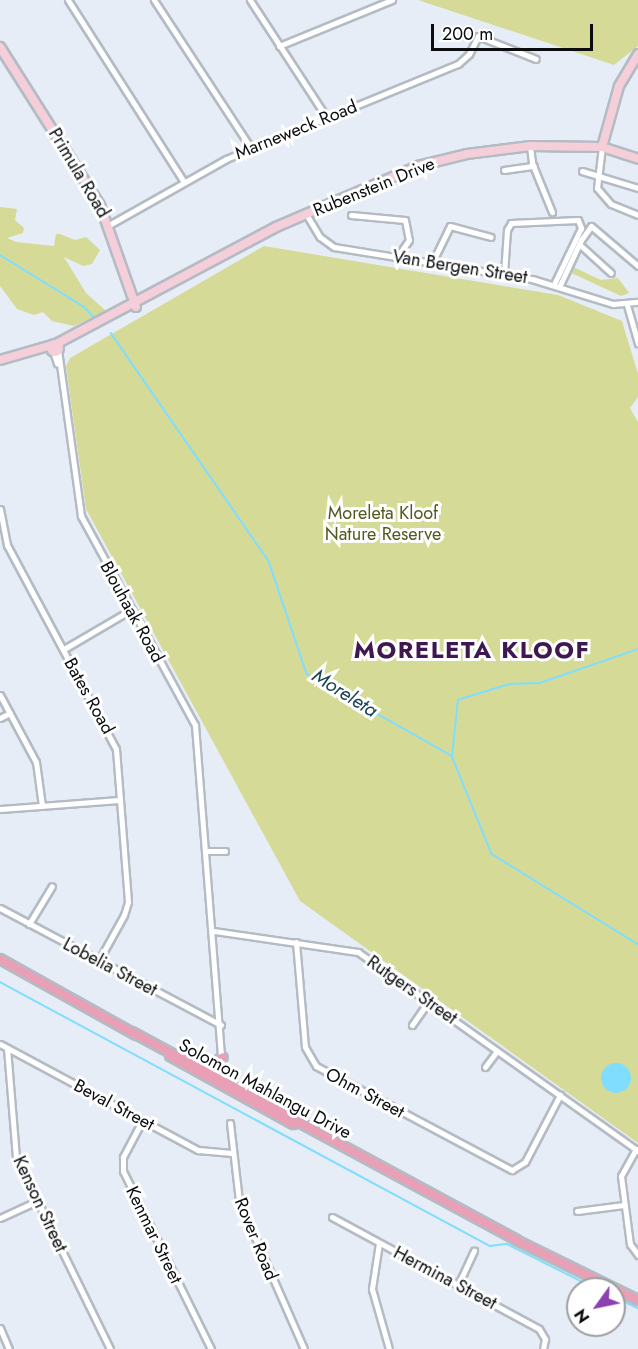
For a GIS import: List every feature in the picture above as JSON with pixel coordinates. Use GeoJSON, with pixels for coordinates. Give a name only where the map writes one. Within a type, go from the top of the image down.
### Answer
{"type":"FeatureCollection","features":[{"type":"Feature","properties":{"kind":"main road","name":"Solomon Mahlangu Drive"},"geometry":{"type":"LineString","coordinates":[[0,959],[223,1083],[516,1240],[638,1300]]}},
{"type":"Feature","properties":{"kind":"main road","name":"Solomon Mahlangu Drive"},"geometry":{"type":"LineString","coordinates":[[132,1032],[204,1069],[223,1083]]}},
{"type":"Feature","properties":{"kind":"main road"},"geometry":{"type":"LineString","coordinates":[[204,1069],[223,1057]]}},
{"type":"Feature","properties":{"kind":"street"},"geometry":{"type":"LineString","coordinates":[[68,0],[184,182]]}},
{"type":"Feature","properties":{"kind":"street"},"geometry":{"type":"LineString","coordinates":[[154,0],[251,148]]}},
{"type":"Feature","properties":{"kind":"street"},"geometry":{"type":"LineString","coordinates":[[250,0],[327,118]]}},
{"type":"Feature","properties":{"kind":"street"},"geometry":{"type":"LineString","coordinates":[[279,46],[392,0]]}},
{"type":"Feature","properties":{"kind":"street","name":"Marneweck Road"},"geometry":{"type":"LineString","coordinates":[[109,225],[184,182],[251,148],[458,64],[469,54],[478,36],[536,59]]}},
{"type":"Feature","properties":{"kind":"street","name":"Primula Road"},"geometry":{"type":"LineString","coordinates":[[0,47],[95,196],[109,225],[136,307]]}},
{"type":"Feature","properties":{"kind":"street"},"geometry":{"type":"LineString","coordinates":[[638,54],[619,86],[602,147],[595,184],[611,204],[638,215]]}},
{"type":"Feature","properties":{"kind":"street"},"geometry":{"type":"LineString","coordinates":[[530,146],[534,166],[552,212]]}},
{"type":"Feature","properties":{"kind":"street","name":"Rubenstein Drive"},"geometry":{"type":"LineString","coordinates":[[0,360],[55,348],[136,307],[225,255],[306,214],[430,163],[486,150],[530,146],[602,147],[638,159]]}},
{"type":"Feature","properties":{"kind":"street"},"geometry":{"type":"LineString","coordinates":[[504,170],[534,166]]}},
{"type":"Feature","properties":{"kind":"street"},"geometry":{"type":"LineString","coordinates":[[582,171],[638,188]]}},
{"type":"Feature","properties":{"kind":"street","name":"Van Bergen Street"},"geometry":{"type":"LineString","coordinates":[[306,214],[330,246],[504,274],[557,285],[606,303],[627,305]]}},
{"type":"Feature","properties":{"kind":"street"},"geometry":{"type":"LineString","coordinates":[[351,215],[405,220],[409,240],[396,257]]}},
{"type":"Feature","properties":{"kind":"street"},"geometry":{"type":"LineString","coordinates":[[504,274],[507,230],[511,222],[578,220],[581,228],[557,285]]}},
{"type":"Feature","properties":{"kind":"street"},"geometry":{"type":"LineString","coordinates":[[432,263],[452,226],[491,237]]}},
{"type":"Feature","properties":{"kind":"street"},"geometry":{"type":"LineString","coordinates":[[557,285],[591,226],[638,266]]}},
{"type":"Feature","properties":{"kind":"street"},"geometry":{"type":"LineString","coordinates":[[579,244],[611,273]]}},
{"type":"Feature","properties":{"kind":"street"},"geometry":{"type":"LineString","coordinates":[[638,302],[627,305],[638,343]]}},
{"type":"Feature","properties":{"kind":"street","name":"Blouhaak Road"},"geometry":{"type":"LineString","coordinates":[[55,348],[81,516],[195,725],[214,931],[223,1083]]}},
{"type":"Feature","properties":{"kind":"street","name":"Bates Road"},"geometry":{"type":"LineString","coordinates":[[0,509],[7,545],[114,741],[127,908],[98,962]]}},
{"type":"Feature","properties":{"kind":"street"},"geometry":{"type":"LineString","coordinates":[[64,649],[124,614]]}},
{"type":"Feature","properties":{"kind":"street"},"geometry":{"type":"LineString","coordinates":[[0,696],[36,762],[42,806]]}},
{"type":"Feature","properties":{"kind":"street"},"geometry":{"type":"LineString","coordinates":[[0,718],[10,713]]}},
{"type":"Feature","properties":{"kind":"street"},"geometry":{"type":"LineString","coordinates":[[0,809],[120,800]]}},
{"type":"Feature","properties":{"kind":"street"},"geometry":{"type":"LineString","coordinates":[[207,851],[225,851]]}},
{"type":"Feature","properties":{"kind":"street"},"geometry":{"type":"LineString","coordinates":[[29,924],[52,886]]}},
{"type":"Feature","properties":{"kind":"street","name":"Lobelia Street"},"geometry":{"type":"LineString","coordinates":[[0,908],[98,962],[221,1025]]}},
{"type":"Feature","properties":{"kind":"street","name":"Rutgers Street"},"geometry":{"type":"LineString","coordinates":[[214,931],[358,952],[637,1150]]}},
{"type":"Feature","properties":{"kind":"street","name":"Ohm Street"},"geometry":{"type":"LineString","coordinates":[[296,942],[305,1047],[316,1066],[506,1168],[517,1170],[525,1161],[560,1095]]}},
{"type":"Feature","properties":{"kind":"street"},"geometry":{"type":"LineString","coordinates":[[412,1025],[429,1001]]}},
{"type":"Feature","properties":{"kind":"street","name":"Beval Street"},"geometry":{"type":"LineString","coordinates":[[0,1044],[204,1153],[232,1153]]}},
{"type":"Feature","properties":{"kind":"street","name":"Kenson Street"},"geometry":{"type":"LineString","coordinates":[[7,1048],[15,1152],[111,1349]]}},
{"type":"Feature","properties":{"kind":"street"},"geometry":{"type":"LineString","coordinates":[[485,1067],[497,1051]]}},
{"type":"Feature","properties":{"kind":"street","name":"Kenmar Street"},"geometry":{"type":"LineString","coordinates":[[142,1121],[123,1157],[123,1171],[211,1349]]}},
{"type":"Feature","properties":{"kind":"street","name":"Rover Road"},"geometry":{"type":"LineString","coordinates":[[230,1123],[239,1201],[303,1349]]}},
{"type":"Feature","properties":{"kind":"street"},"geometry":{"type":"LineString","coordinates":[[637,1150],[621,1176],[630,1244],[638,1255]]}},
{"type":"Feature","properties":{"kind":"street"},"geometry":{"type":"LineString","coordinates":[[0,1218],[37,1201]]}},
{"type":"Feature","properties":{"kind":"street"},"geometry":{"type":"LineString","coordinates":[[577,1211],[624,1205]]}},
{"type":"Feature","properties":{"kind":"street","name":"Hermina Street"},"geometry":{"type":"LineString","coordinates":[[332,1217],[539,1329],[544,1339],[543,1349]]}},
{"type":"Feature","properties":{"kind":"street"},"geometry":{"type":"LineString","coordinates":[[379,1243],[372,1289],[389,1349]]}},
{"type":"Feature","properties":{"kind":"street"},"geometry":{"type":"LineString","coordinates":[[458,1285],[474,1251]]}},
{"type":"Feature","properties":{"kind":"street"},"geometry":{"type":"LineString","coordinates":[[0,1329],[9,1349]]}},
{"type":"Feature","properties":{"kind":"green space"},"geometry":{"type":"Polygon","coordinates":[[[418,0],[638,0],[638,46],[614,65],[418,0]]]}},
{"type":"Feature","properties":{"kind":"green space"},"geometry":{"type":"Polygon","coordinates":[[[0,207],[17,209],[15,220],[24,228],[23,233],[7,238],[16,242],[54,246],[56,234],[60,234],[75,240],[86,237],[100,250],[92,264],[83,266],[64,257],[86,293],[106,311],[74,326],[52,321],[43,312],[34,315],[17,309],[0,286],[0,207]]]}},
{"type":"Feature","properties":{"kind":"green space","name":"Moreleta Kloof Nature Reserve"},"geometry":{"type":"Polygon","coordinates":[[[264,246],[558,295],[622,321],[638,374],[638,397],[630,408],[638,422],[638,1143],[300,901],[86,509],[66,366],[70,358],[264,246]]]}},
{"type":"Feature","properties":{"kind":"green space"},"geometry":{"type":"Polygon","coordinates":[[[569,265],[601,280],[618,278],[629,293],[621,296],[567,271],[569,265]]]}},
{"type":"Feature","properties":{"kind":"water"},"geometry":{"type":"Polygon","coordinates":[[[616,1063],[627,1067],[631,1078],[627,1089],[616,1093],[605,1089],[601,1078],[605,1067],[616,1063]]]}},
{"type":"Feature","properties":{"kind":"waterway","name":"Moreleta"},"geometry":{"type":"LineString","coordinates":[[0,255],[83,306],[95,318]]}},
{"type":"Feature","properties":{"kind":"waterway","name":"Moreleta"},"geometry":{"type":"LineString","coordinates":[[111,333],[269,561],[307,674],[452,756],[492,854],[638,944]]}},
{"type":"Feature","properties":{"kind":"waterway"},"geometry":{"type":"LineString","coordinates":[[452,756],[458,700],[509,684],[540,683],[638,649]]}},
{"type":"Feature","properties":{"kind":"waterway"},"geometry":{"type":"LineString","coordinates":[[0,982],[490,1246],[507,1244],[573,1277]]}},
{"type":"Feature","properties":{"kind":"waterway"},"geometry":{"type":"LineString","coordinates":[[626,1302],[638,1308]]}},
{"type":"Feature","properties":{"kind":"district","name":"MORELETA KLOOF"},"geometry":{"type":"Point","coordinates":[472,650]}}]}
